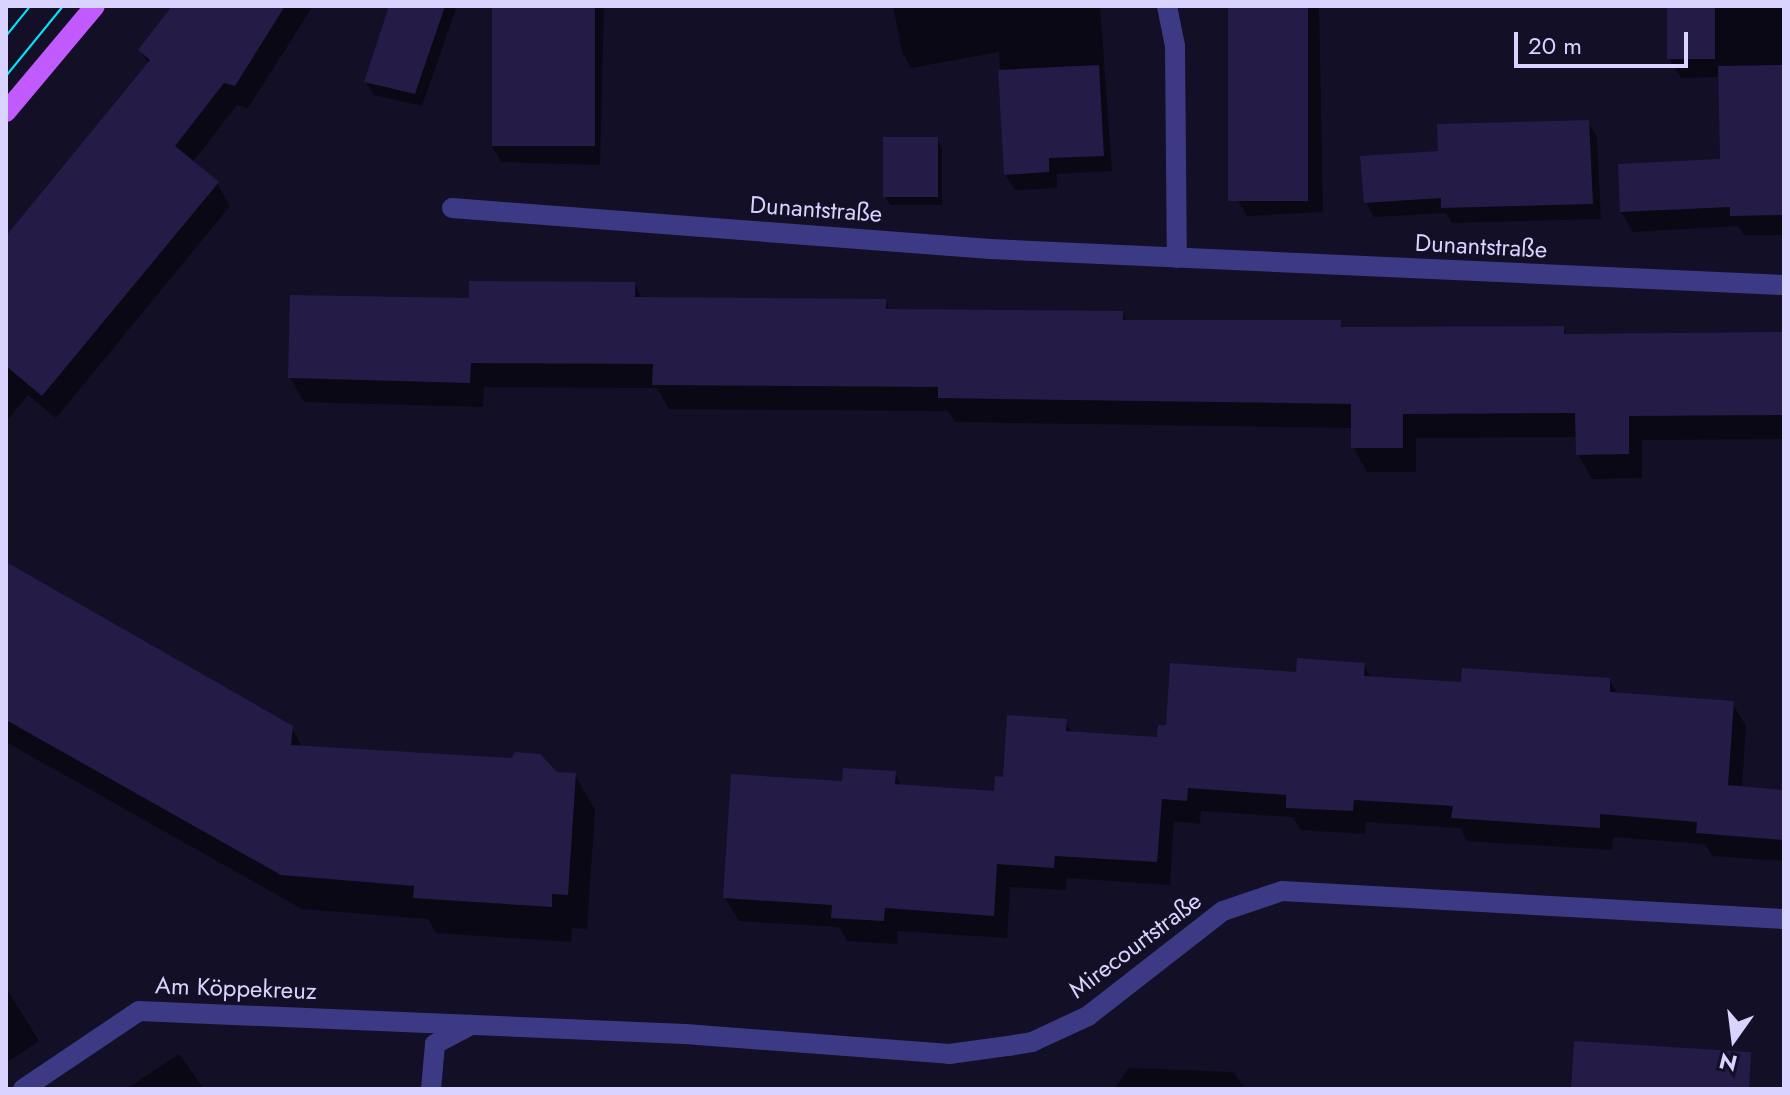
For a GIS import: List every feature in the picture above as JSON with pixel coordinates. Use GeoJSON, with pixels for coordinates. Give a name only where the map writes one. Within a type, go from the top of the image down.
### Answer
{"type":"FeatureCollection","features":[{"type":"Feature","properties":{"kind":"main road"},"geometry":{"type":"LineString","coordinates":[[6,112],[95,6]]}},
{"type":"Feature","properties":{"kind":"street"},"geometry":{"type":"LineString","coordinates":[[1167,6],[1175,46],[1177,258]]}},
{"type":"Feature","properties":{"kind":"street","name":"Dunantstraße"},"geometry":{"type":"LineString","coordinates":[[452,208],[990,249],[1784,285]]}},
{"type":"Feature","properties":{"kind":"street","name":"Mirecourtstraße"},"geometry":{"type":"LineString","coordinates":[[471,1025],[949,1054],[1032,1042],[1088,1016],[1223,911],[1282,891],[1784,919]]}},
{"type":"Feature","properties":{"kind":"street","name":"Am Köppekreuz"},"geometry":{"type":"LineString","coordinates":[[23,1089],[139,1011],[471,1025]]}},
{"type":"Feature","properties":{"kind":"street"},"geometry":{"type":"LineString","coordinates":[[431,1089],[435,1044],[471,1025]]}},
{"type":"Feature","properties":{"kind":"building"},"geometry":{"type":"Polygon","coordinates":[[[172,6],[285,6],[235,86],[224,83],[175,146],[219,182],[42,396],[6,366],[6,236],[150,60],[138,50],[172,6]]]}},
{"type":"Feature","properties":{"kind":"building"},"geometry":{"type":"Polygon","coordinates":[[[389,6],[445,6],[415,94],[364,82],[389,6]]]}},
{"type":"Feature","properties":{"kind":"building"},"geometry":{"type":"Polygon","coordinates":[[[492,6],[595,6],[595,146],[492,146],[492,6]]]}},
{"type":"Feature","properties":{"kind":"building"},"geometry":{"type":"Polygon","coordinates":[[[1228,6],[1308,6],[1308,201],[1228,201],[1228,6]]]}},
{"type":"Feature","properties":{"kind":"building"},"geometry":{"type":"Polygon","coordinates":[[[1667,6],[1715,6],[1715,59],[1667,59],[1667,6]]]}},
{"type":"Feature","properties":{"kind":"building"},"geometry":{"type":"Polygon","coordinates":[[[1099,65],[1104,156],[1049,158],[1049,172],[1004,175],[998,70],[1099,65]]]}},
{"type":"Feature","properties":{"kind":"building"},"geometry":{"type":"Polygon","coordinates":[[[1784,65],[1784,215],[1730,216],[1730,207],[1620,212],[1618,164],[1720,159],[1718,66],[1784,65]]]}},
{"type":"Feature","properties":{"kind":"building"},"geometry":{"type":"Polygon","coordinates":[[[1589,120],[1593,204],[1441,208],[1441,198],[1364,203],[1360,156],[1438,151],[1437,124],[1589,120]]]}},
{"type":"Feature","properties":{"kind":"building"},"geometry":{"type":"Polygon","coordinates":[[[883,137],[938,137],[938,197],[883,197],[883,137]]]}},
{"type":"Feature","properties":{"kind":"building"},"geometry":{"type":"Polygon","coordinates":[[[469,281],[635,282],[635,297],[886,299],[886,309],[1123,311],[1123,320],[1341,320],[1341,327],[1564,326],[1564,334],[1784,332],[1784,415],[1629,416],[1629,454],[1576,455],[1575,413],[1403,414],[1403,448],[1351,448],[1351,404],[938,398],[938,387],[652,385],[653,364],[471,363],[470,383],[288,378],[290,295],[469,298],[469,281]]]}},
{"type":"Feature","properties":{"kind":"building"},"geometry":{"type":"Polygon","coordinates":[[[6,562],[293,726],[291,745],[511,758],[515,752],[540,754],[557,772],[576,773],[568,895],[552,894],[552,907],[413,898],[414,886],[281,875],[6,720],[6,562]]]}},
{"type":"Feature","properties":{"kind":"building"},"geometry":{"type":"Polygon","coordinates":[[[1297,658],[1365,663],[1364,676],[1461,682],[1462,668],[1610,678],[1610,692],[1734,701],[1728,785],[1784,790],[1784,840],[1696,833],[1697,822],[1600,814],[1600,828],[1451,818],[1453,806],[1354,800],[1353,811],[1286,808],[1286,795],[1188,788],[1187,801],[1162,799],[1157,862],[1055,856],[1054,868],[997,864],[994,916],[885,908],[884,921],[831,918],[832,905],[723,898],[731,774],[842,781],[843,768],[896,771],[895,784],[994,791],[995,776],[1003,777],[1007,715],[1067,719],[1066,731],[1157,737],[1158,725],[1166,725],[1170,663],[1296,672],[1297,658]]]}},
{"type":"Feature","properties":{"kind":"building"},"geometry":{"type":"Polygon","coordinates":[[[1574,1041],[1751,1052],[1749,1089],[1571,1089],[1574,1041]]]}},
{"type":"Feature","properties":{"kind":"tram line"},"geometry":{"type":"LineString","coordinates":[[6,36],[30,6]]}},
{"type":"Feature","properties":{"kind":"tram line"},"geometry":{"type":"LineString","coordinates":[[6,76],[63,6]]}}]}
